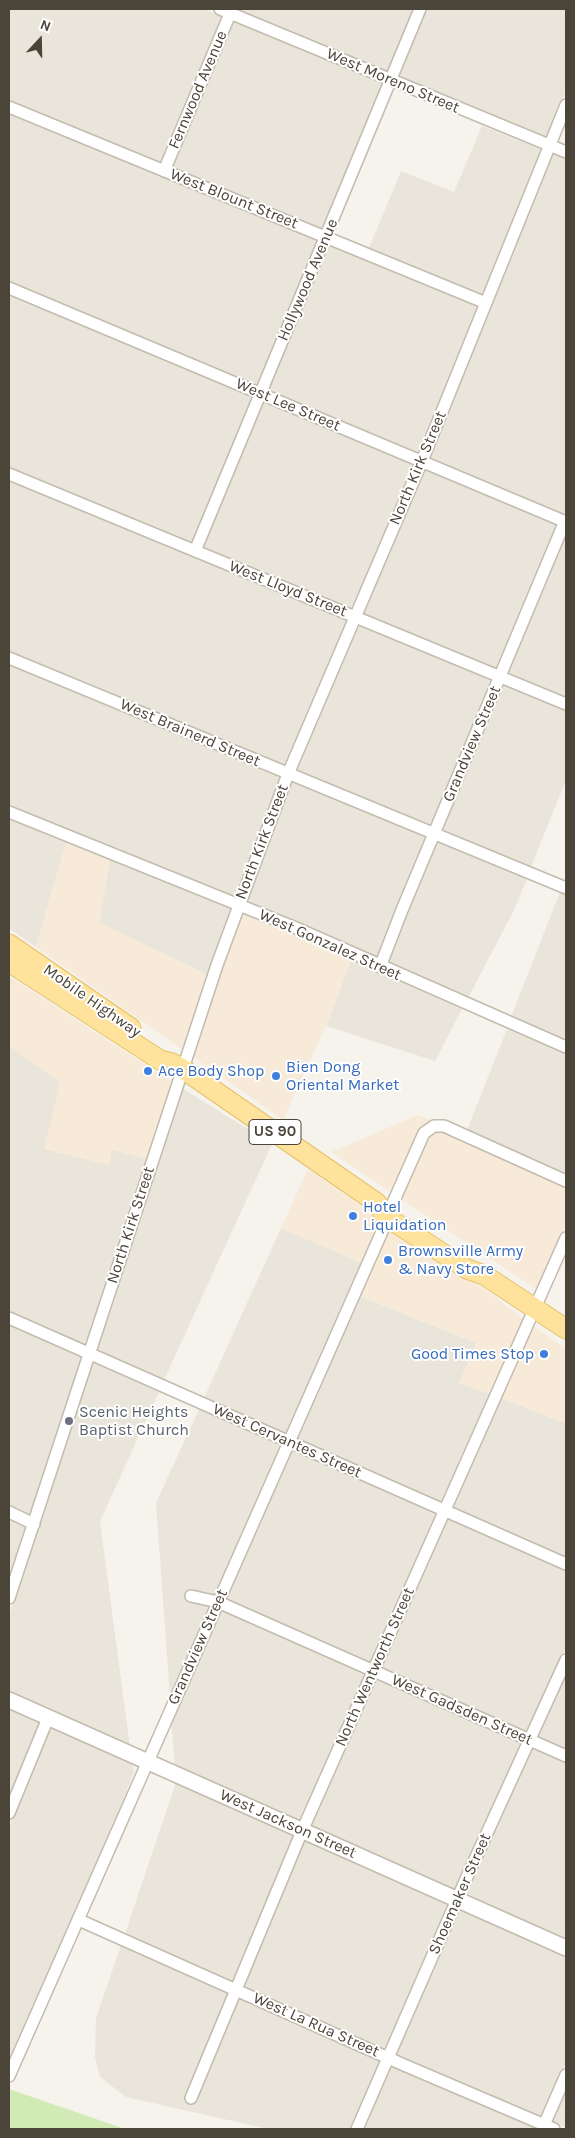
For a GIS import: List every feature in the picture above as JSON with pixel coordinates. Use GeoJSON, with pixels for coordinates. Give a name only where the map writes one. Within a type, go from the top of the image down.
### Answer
{"type":"FeatureCollection","features":[{"type":"Feature","properties":{"kind":"main road","name":"Mobile Highway"},"geometry":{"type":"LineString","coordinates":[[9,944],[165,1052],[177,1066]]}},
{"type":"Feature","properties":{"kind":"main road","name":"Mobile Highway"},"geometry":{"type":"LineString","coordinates":[[9,962],[160,1060],[177,1066],[386,1209],[473,1261],[484,1275],[566,1329]]}},
{"type":"Feature","properties":{"kind":"street","name":"Hollywood Avenue"},"geometry":{"type":"LineString","coordinates":[[195,551],[420,9]]}},
{"type":"Feature","properties":{"kind":"street","name":"West Moreno Street"},"geometry":{"type":"LineString","coordinates":[[228,10],[566,152]]}},
{"type":"Feature","properties":{"kind":"street","name":"Fernwood Avenue"},"geometry":{"type":"LineString","coordinates":[[164,171],[228,10]]}},
{"type":"Feature","properties":{"kind":"street","name":"North Kirk Street"},"geometry":{"type":"LineString","coordinates":[[9,1598],[88,1354],[177,1066],[288,774],[354,616],[422,461],[566,106]]}},
{"type":"Feature","properties":{"kind":"street","name":"West Blount Street"},"geometry":{"type":"LineString","coordinates":[[9,107],[486,303]]}},
{"type":"Feature","properties":{"kind":"street","name":"West Lee Street"},"geometry":{"type":"LineString","coordinates":[[9,288],[566,522]]}},
{"type":"Feature","properties":{"kind":"street","name":"West Lloyd Street"},"geometry":{"type":"LineString","coordinates":[[9,474],[566,704]]}},
{"type":"Feature","properties":{"kind":"street","name":"Grandview Street"},"geometry":{"type":"LineString","coordinates":[[380,967],[434,833],[566,522]]}},
{"type":"Feature","properties":{"kind":"street","name":"West Brainerd Street"},"geometry":{"type":"LineString","coordinates":[[9,658],[566,888]]}},
{"type":"Feature","properties":{"kind":"street","name":"West Gonzalez Street"},"geometry":{"type":"LineString","coordinates":[[9,812],[296,928],[380,967],[566,1047]]}},
{"type":"Feature","properties":{"kind":"street","name":"Grandview Street"},"geometry":{"type":"LineString","coordinates":[[9,2076],[288,1442],[386,1209],[424,1134],[434,1126],[444,1126],[566,1180]]}},
{"type":"Feature","properties":{"kind":"street","name":"North Wentworth Street"},"geometry":{"type":"LineString","coordinates":[[190,2098],[302,1831],[566,1238]]}},
{"type":"Feature","properties":{"kind":"street","name":"West Cervantes Street"},"geometry":{"type":"LineString","coordinates":[[9,1318],[566,1564]]}},
{"type":"Feature","properties":{"kind":"street"},"geometry":{"type":"LineString","coordinates":[[9,1512],[34,1524]]}},
{"type":"Feature","properties":{"kind":"street","name":"West Gadsden Street"},"geometry":{"type":"LineString","coordinates":[[191,1596],[218,1602],[566,1756]]}},
{"type":"Feature","properties":{"kind":"street","name":"Shoemaker Street"},"geometry":{"type":"LineString","coordinates":[[357,2129],[529,1739],[566,1660]]}},
{"type":"Feature","properties":{"kind":"street","name":"West Jackson Street"},"geometry":{"type":"LineString","coordinates":[[9,1700],[566,1948]]}},
{"type":"Feature","properties":{"kind":"street"},"geometry":{"type":"LineString","coordinates":[[9,1813],[48,1718]]}},
{"type":"Feature","properties":{"kind":"street","name":"West La Rua Street"},"geometry":{"type":"LineString","coordinates":[[79,1920],[388,2058],[549,2127]]}},
{"type":"Feature","properties":{"kind":"street"},"geometry":{"type":"LineString","coordinates":[[549,2127],[566,2075]]}},
{"type":"Feature","properties":{"kind":"shaded area"},"geometry":{"type":"Polygon","coordinates":[[[9,9],[204,9],[223,17],[162,163],[9,100],[9,9]]]}},
{"type":"Feature","properties":{"kind":"shaded area"},"geometry":{"type":"Polygon","coordinates":[[[238,9],[415,9],[389,72],[238,9]]]}},
{"type":"Feature","properties":{"kind":"shaded area"},"geometry":{"type":"Polygon","coordinates":[[[426,9],[566,9],[566,91],[547,138],[398,77],[426,9]]]}},
{"type":"Feature","properties":{"kind":"shaded area"},"geometry":{"type":"Polygon","coordinates":[[[233,21],[384,84],[323,230],[172,167],[233,21]]]}},
{"type":"Feature","properties":{"kind":"shaded area"},"geometry":{"type":"Polygon","coordinates":[[[9,114],[319,241],[258,386],[9,282],[9,114]]]}},
{"type":"Feature","properties":{"kind":"shaded area"},"geometry":{"type":"Polygon","coordinates":[[[482,126],[542,150],[484,295],[369,248],[401,171],[454,192],[482,126]]]}},
{"type":"Feature","properties":{"kind":"shaded area"},"geometry":{"type":"Polygon","coordinates":[[[552,154],[566,159],[566,515],[429,457],[552,154]]]}},
{"type":"Feature","properties":{"kind":"shaded area"},"geometry":{"type":"Polygon","coordinates":[[[328,245],[479,307],[419,453],[268,390],[328,245]]]}},
{"type":"Feature","properties":{"kind":"shaded area"},"geometry":{"type":"Polygon","coordinates":[[[9,295],[253,397],[193,543],[9,467],[9,295]]]}},
{"type":"Feature","properties":{"kind":"shaded area"},"geometry":{"type":"Polygon","coordinates":[[[263,401],[415,465],[352,609],[202,547],[263,401]]]}},
{"type":"Feature","properties":{"kind":"shaded area"},"geometry":{"type":"Polygon","coordinates":[[[424,469],[558,525],[497,669],[362,613],[424,469]]]}},
{"type":"Feature","properties":{"kind":"shaded area"},"geometry":{"type":"Polygon","coordinates":[[[9,481],[347,620],[285,767],[84,681],[9,652],[9,481]]]}},
{"type":"Feature","properties":{"kind":"shaded area"},"geometry":{"type":"Polygon","coordinates":[[[566,533],[566,698],[507,673],[566,533]]]}},
{"type":"Feature","properties":{"kind":"shaded area"},"geometry":{"type":"Polygon","coordinates":[[[357,624],[493,680],[432,825],[295,771],[357,624]]]}},
{"type":"Feature","properties":{"kind":"shaded area"},"geometry":{"type":"Polygon","coordinates":[[[9,665],[281,778],[235,897],[9,806],[9,665]]]}},
{"type":"Feature","properties":{"kind":"shaded area"},"geometry":{"type":"Polygon","coordinates":[[[503,684],[566,711],[566,780],[531,867],[442,829],[503,684]]]}},
{"type":"Feature","properties":{"kind":"shaded area"},"geometry":{"type":"Polygon","coordinates":[[[291,782],[427,837],[377,959],[245,901],[291,782]]]}},
{"type":"Feature","properties":{"kind":"shaded area"},"geometry":{"type":"Polygon","coordinates":[[[9,819],[66,843],[36,947],[9,928],[9,819]]]}},
{"type":"Feature","properties":{"kind":"shaded area"},"geometry":{"type":"Polygon","coordinates":[[[437,841],[527,879],[514,910],[468,998],[387,963],[437,841]]]}},
{"type":"Feature","properties":{"kind":"shaded area"},"geometry":{"type":"Polygon","coordinates":[[[66,843],[110,860],[99,923],[208,975],[183,1050],[36,947],[66,843]]]}},
{"type":"Feature","properties":{"kind":"shaded area"},"geometry":{"type":"Polygon","coordinates":[[[110,860],[231,909],[208,975],[99,923],[110,860]]]}},
{"type":"Feature","properties":{"kind":"shaded area"},"geometry":{"type":"Polygon","coordinates":[[[560,892],[566,895],[566,1040],[511,1017],[560,892]]]}},
{"type":"Feature","properties":{"kind":"shaded area"},"geometry":{"type":"Polygon","coordinates":[[[241,913],[351,960],[326,1026],[283,1120],[192,1056],[241,913]]]}},
{"type":"Feature","properties":{"kind":"shaded area"},"geometry":{"type":"Polygon","coordinates":[[[351,960],[462,1009],[435,1061],[326,1026],[351,960]]]}},
{"type":"Feature","properties":{"kind":"shaded area"},"geometry":{"type":"Polygon","coordinates":[[[9,976],[172,1082],[147,1159],[112,1149],[109,1165],[44,1149],[60,1082],[9,1046],[9,976]]]}},
{"type":"Feature","properties":{"kind":"shaded area"},"geometry":{"type":"Polygon","coordinates":[[[507,1029],[566,1054],[566,1174],[467,1130],[507,1029]]]}},
{"type":"Feature","properties":{"kind":"shaded area"},"geometry":{"type":"Polygon","coordinates":[[[9,1046],[60,1082],[108,1165],[112,1149],[147,1159],[85,1346],[9,1311],[9,1046]]]}},
{"type":"Feature","properties":{"kind":"shaded area"},"geometry":{"type":"Polygon","coordinates":[[[182,1088],[272,1144],[164,1380],[95,1350],[182,1088]]]}},
{"type":"Feature","properties":{"kind":"shaded area"},"geometry":{"type":"Polygon","coordinates":[[[418,1115],[431,1120],[420,1131],[392,1193],[331,1152],[418,1115]]]}},
{"type":"Feature","properties":{"kind":"shaded area"},"geometry":{"type":"Polygon","coordinates":[[[436,1132],[442,1132],[566,1187],[566,1225],[538,1290],[401,1199],[429,1137],[436,1132]]]}},
{"type":"Feature","properties":{"kind":"shaded area"},"geometry":{"type":"Polygon","coordinates":[[[308,1169],[381,1220],[362,1263],[281,1228],[308,1169]]]}},
{"type":"Feature","properties":{"kind":"shaded area"},"geometry":{"type":"Polygon","coordinates":[[[390,1226],[494,1296],[524,1320],[490,1394],[459,1383],[476,1343],[360,1296],[390,1226]]]}},
{"type":"Feature","properties":{"kind":"shaded area"},"geometry":{"type":"Polygon","coordinates":[[[281,1228],[362,1263],[286,1434],[204,1398],[281,1228]]]}},
{"type":"Feature","properties":{"kind":"shaded area"},"geometry":{"type":"Polygon","coordinates":[[[360,1296],[476,1343],[460,1383],[490,1394],[442,1503],[296,1438],[360,1296]]]}},
{"type":"Feature","properties":{"kind":"shaded area"},"geometry":{"type":"Polygon","coordinates":[[[9,1324],[82,1357],[31,1516],[9,1505],[9,1324]]]}},
{"type":"Feature","properties":{"kind":"shaded area"},"geometry":{"type":"Polygon","coordinates":[[[533,1326],[566,1349],[566,1423],[500,1398],[533,1326]]]}},
{"type":"Feature","properties":{"kind":"shaded area"},"geometry":{"type":"Polygon","coordinates":[[[91,1362],[159,1392],[100,1521],[130,1748],[9,1694],[9,1615],[91,1362]]]}},
{"type":"Feature","properties":{"kind":"shaded area"},"geometry":{"type":"Polygon","coordinates":[[[500,1398],[566,1423],[566,1557],[452,1507],[500,1398]]]}},
{"type":"Feature","properties":{"kind":"shaded area"},"geometry":{"type":"Polygon","coordinates":[[[199,1409],[281,1446],[215,1595],[188,1589],[185,1600],[210,1606],[170,1697],[156,1503],[199,1409]]]}},
{"type":"Feature","properties":{"kind":"shaded area"},"geometry":{"type":"Polygon","coordinates":[[[291,1450],[437,1514],[371,1663],[225,1598],[291,1450]]]}},
{"type":"Feature","properties":{"kind":"shaded area"},"geometry":{"type":"Polygon","coordinates":[[[447,1518],[566,1571],[566,1647],[527,1732],[381,1667],[447,1518]]]}},
{"type":"Feature","properties":{"kind":"shaded area"},"geometry":{"type":"Polygon","coordinates":[[[9,1519],[27,1527],[9,1581],[9,1519]]]}},
{"type":"Feature","properties":{"kind":"shaded area"},"geometry":{"type":"Polygon","coordinates":[[[220,1610],[366,1674],[300,1823],[175,1768],[171,1720],[220,1610]]]}},
{"type":"Feature","properties":{"kind":"shaded area"},"geometry":{"type":"Polygon","coordinates":[[[566,1672],[566,1749],[537,1736],[566,1672]]]}},
{"type":"Feature","properties":{"kind":"shaded area"},"geometry":{"type":"Polygon","coordinates":[[[376,1678],[522,1743],[455,1892],[310,1827],[376,1678]]]}},
{"type":"Feature","properties":{"kind":"shaded area"},"geometry":{"type":"Polygon","coordinates":[[[9,1707],[41,1722],[9,1799],[9,1707]]]}},
{"type":"Feature","properties":{"kind":"shaded area"},"geometry":{"type":"Polygon","coordinates":[[[51,1726],[132,1762],[134,1772],[104,1848],[9,2063],[9,1827],[51,1726]]]}},
{"type":"Feature","properties":{"kind":"shaded area"},"geometry":{"type":"Polygon","coordinates":[[[532,1747],[566,1763],[566,1942],[465,1896],[532,1747]]]}},
{"type":"Feature","properties":{"kind":"shaded area"},"geometry":{"type":"Polygon","coordinates":[[[176,1782],[295,1834],[234,1982],[125,1934],[176,1782]]]}},
{"type":"Feature","properties":{"kind":"shaded area"},"geometry":{"type":"Polygon","coordinates":[[[305,1839],[450,1903],[386,2050],[244,1986],[305,1839]]]}},
{"type":"Feature","properties":{"kind":"shaded area"},"geometry":{"type":"Polygon","coordinates":[[[460,1908],[566,1955],[566,2062],[541,2117],[396,2054],[460,1908]]]}},
{"type":"Feature","properties":{"kind":"shaded area"},"geometry":{"type":"Polygon","coordinates":[[[121,1945],[229,1993],[184,2101],[193,2105],[239,1998],[381,2061],[351,2129],[268,2129],[126,2097],[100,2077],[95,2057],[96,2018],[121,1945]]]}},
{"type":"Feature","properties":{"kind":"shaded area"},"geometry":{"type":"Polygon","coordinates":[[[391,2065],[401,2071],[538,2129],[363,2129],[391,2065]]]}},
{"type":"Feature","properties":{"kind":"shaded area"},"geometry":{"type":"Polygon","coordinates":[[[566,2088],[566,2128],[551,2121],[566,2088]]]}},
{"type":"Feature","properties":{"kind":"green space"},"geometry":{"type":"Polygon","coordinates":[[[9,2089],[125,2129],[9,2129],[9,2089]]]}},
{"type":"Feature","properties":{"kind":"place","name":"Ace Body Shop"},"geometry":{"type":"Point","coordinates":[148,1071]}},
{"type":"Feature","properties":{"kind":"place","name":"Bien Dong Oriental Market"},"geometry":{"type":"Point","coordinates":[276,1076]}},
{"type":"Feature","properties":{"kind":"place","name":"Hotel Liquidation"},"geometry":{"type":"Point","coordinates":[353,1216]}},
{"type":"Feature","properties":{"kind":"place","name":"Brownsville Army & Navy Store"},"geometry":{"type":"Point","coordinates":[388,1260]}},
{"type":"Feature","properties":{"kind":"place","name":"Good Times Stop"},"geometry":{"type":"Point","coordinates":[544,1354]}},
{"type":"Feature","properties":{"kind":"place","name":"Scenic Heights Baptist Church"},"geometry":{"type":"Point","coordinates":[69,1421]}}]}
